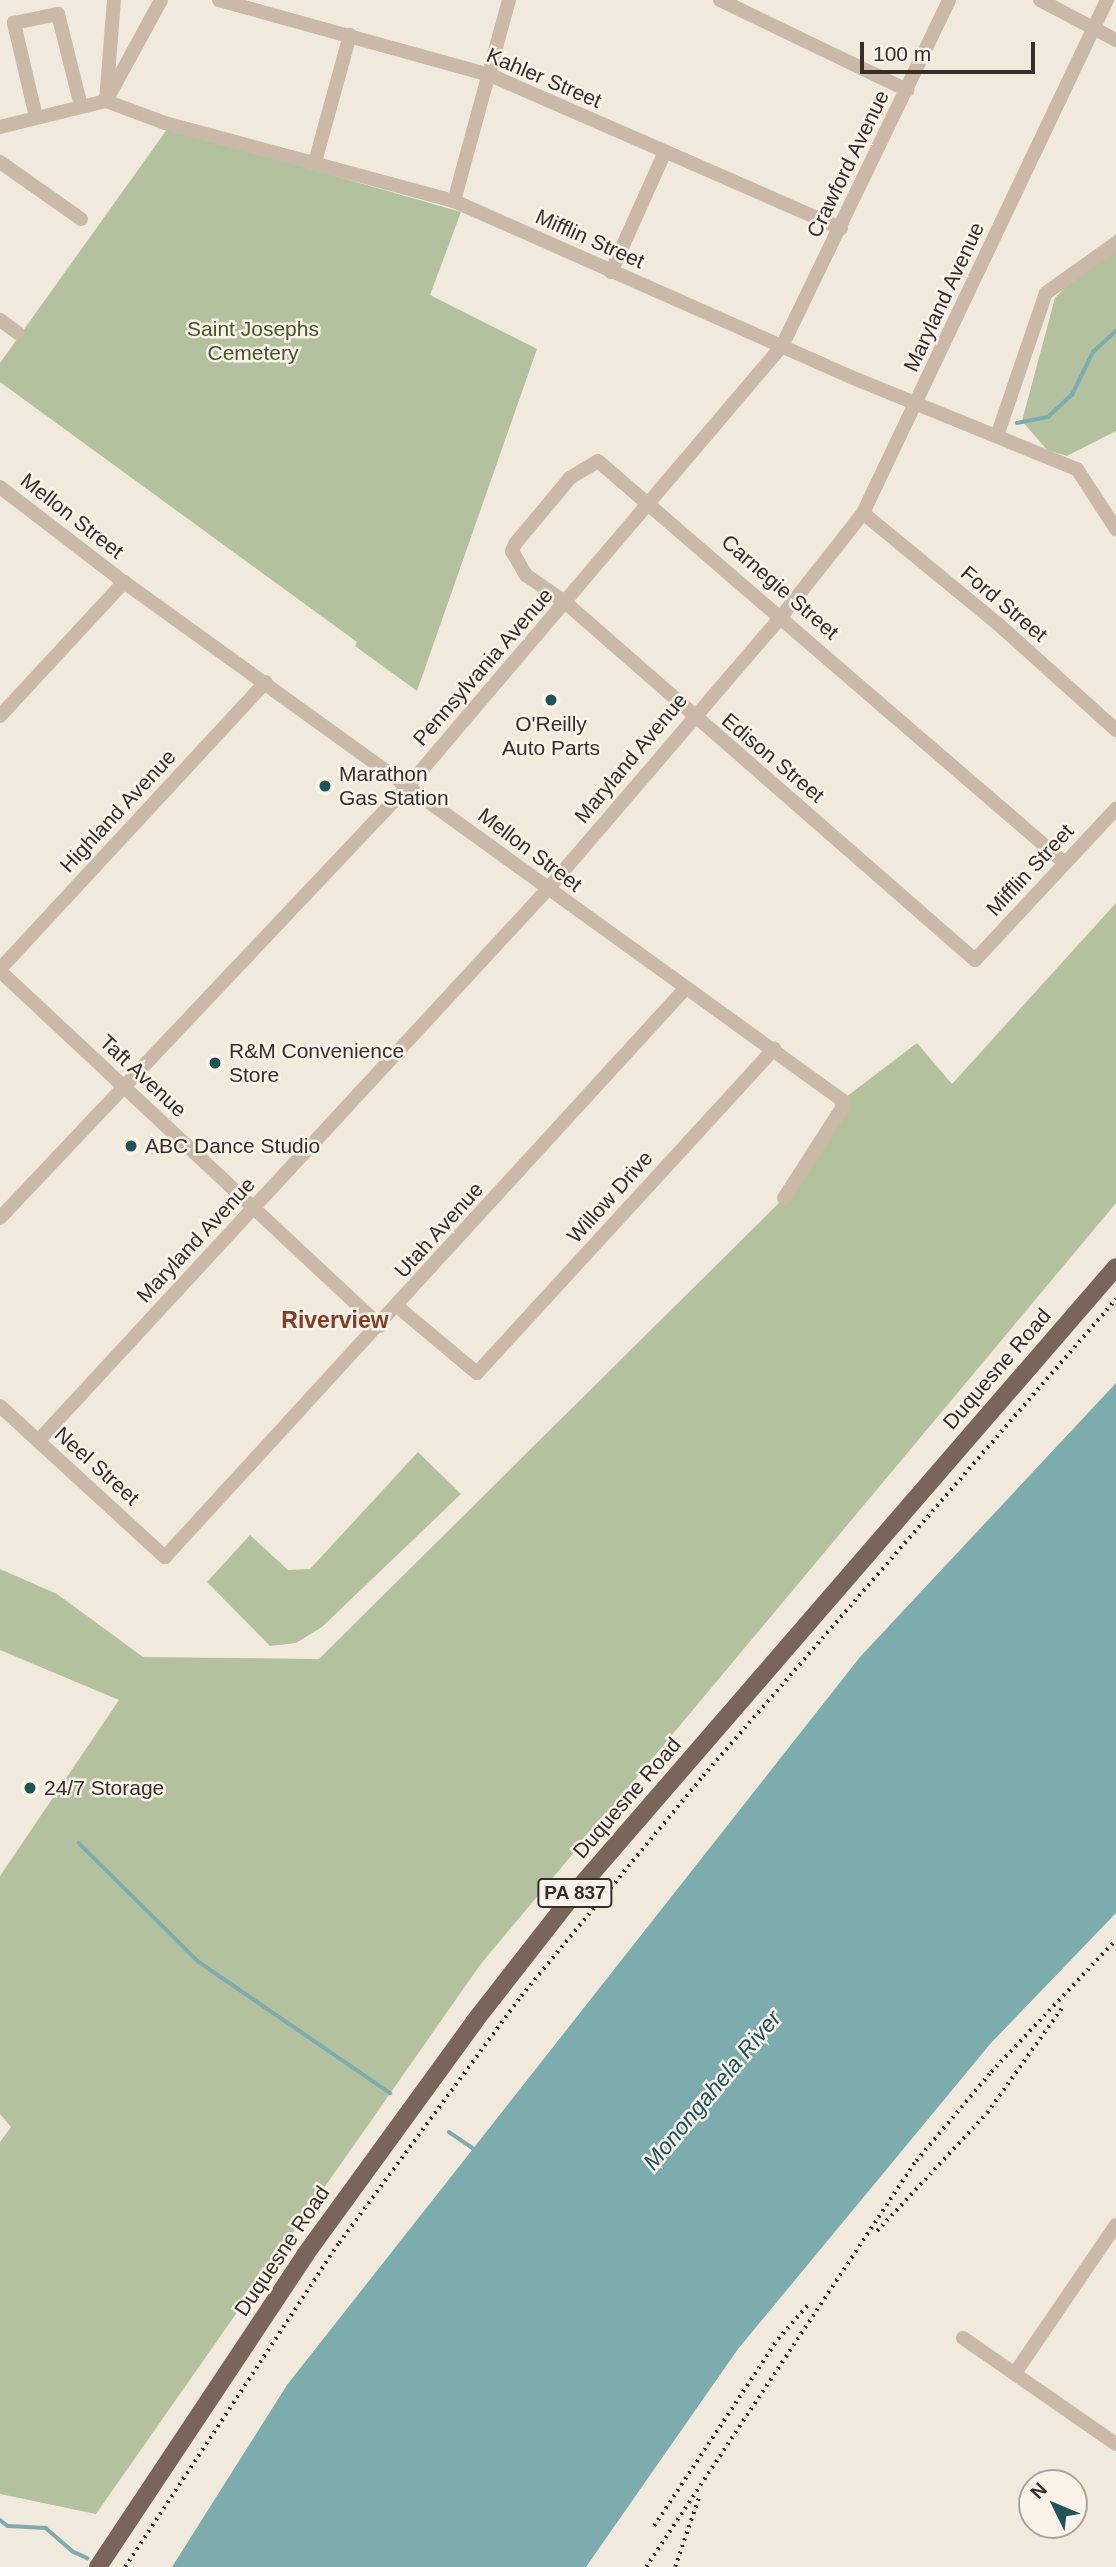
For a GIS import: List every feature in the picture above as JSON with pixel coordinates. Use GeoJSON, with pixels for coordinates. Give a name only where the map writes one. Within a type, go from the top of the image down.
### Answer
{"type":"FeatureCollection","features":[{"type":"Feature","properties":{"kind":"main road","name":"Duquesne Road"},"geometry":{"type":"LineString","coordinates":[[98,2567],[393,2128],[530,1950],[1116,1267]]}},
{"type":"Feature","properties":{"kind":"street"},"geometry":{"type":"LineString","coordinates":[[106,101],[114,0]]}},
{"type":"Feature","properties":{"kind":"street"},"geometry":{"type":"LineString","coordinates":[[106,101],[161,0]]}},
{"type":"Feature","properties":{"kind":"street","name":"Kahler Street"},"geometry":{"type":"LineString","coordinates":[[219,0],[490,75],[841,228]]}},
{"type":"Feature","properties":{"kind":"street"},"geometry":{"type":"LineString","coordinates":[[454,201],[509,0]]}},
{"type":"Feature","properties":{"kind":"street"},"geometry":{"type":"LineString","coordinates":[[720,0],[907,90]]}},
{"type":"Feature","properties":{"kind":"street","name":"Crawford Avenue"},"geometry":{"type":"LineString","coordinates":[[782,346],[949,0]]}},
{"type":"Feature","properties":{"kind":"street"},"geometry":{"type":"LineString","coordinates":[[1040,0],[1116,40]]}},
{"type":"Feature","properties":{"kind":"street","name":"Maryland Avenue"},"geometry":{"type":"LineString","coordinates":[[38,1441],[547,890],[691,717],[781,617],[863,513],[918,404],[1107,0]]}},
{"type":"Feature","properties":{"kind":"street"},"geometry":{"type":"LineString","coordinates":[[36,117],[14,23],[58,14],[81,106]]}},
{"type":"Feature","properties":{"kind":"street"},"geometry":{"type":"LineString","coordinates":[[315,162],[350,36]]}},
{"type":"Feature","properties":{"kind":"street"},"geometry":{"type":"LineString","coordinates":[[0,127],[106,101]]}},
{"type":"Feature","properties":{"kind":"street","name":"Mifflin Street"},"geometry":{"type":"LineString","coordinates":[[106,101],[166,123],[454,201],[782,346],[918,404],[998,433],[1077,469],[1116,529]]}},
{"type":"Feature","properties":{"kind":"street"},"geometry":{"type":"LineString","coordinates":[[611,272],[664,152]]}},
{"type":"Feature","properties":{"kind":"street"},"geometry":{"type":"LineString","coordinates":[[0,162],[81,219]]}},
{"type":"Feature","properties":{"kind":"street"},"geometry":{"type":"LineString","coordinates":[[998,433],[1046,293],[1116,243]]}},
{"type":"Feature","properties":{"kind":"street"},"geometry":{"type":"LineString","coordinates":[[0,320],[18,333]]}},
{"type":"Feature","properties":{"kind":"street","name":"Pennsylvania Avenue"},"geometry":{"type":"LineString","coordinates":[[0,1218],[409,785],[782,346]]}},
{"type":"Feature","properties":{"kind":"street","name":"Carnegie Street"},"geometry":{"type":"LineString","coordinates":[[544,588],[526,575],[512,551],[586,465],[598,461],[651,503],[1065,863]]}},
{"type":"Feature","properties":{"kind":"street","name":"Mellon Street"},"geometry":{"type":"LineString","coordinates":[[0,487],[124,582],[409,785],[547,890],[774,1049],[842,1100],[842,1108],[784,1198]]}},
{"type":"Feature","properties":{"kind":"street","name":"Ford Street"},"geometry":{"type":"LineString","coordinates":[[863,513],[998,624],[1116,730]]}},
{"type":"Feature","properties":{"kind":"street"},"geometry":{"type":"LineString","coordinates":[[0,716],[124,582]]}},
{"type":"Feature","properties":{"kind":"street","name":"Edison Street"},"geometry":{"type":"LineString","coordinates":[[544,588],[566,603],[691,717],[975,960]]}},
{"type":"Feature","properties":{"kind":"street","name":"Highland Avenue"},"geometry":{"type":"LineString","coordinates":[[0,970],[266,682]]}},
{"type":"Feature","properties":{"kind":"street","name":"Mifflin Street"},"geometry":{"type":"LineString","coordinates":[[975,960],[1116,809]]}},
{"type":"Feature","properties":{"kind":"street","name":"Taft Avenue"},"geometry":{"type":"LineString","coordinates":[[0,970],[380,1326]]}},
{"type":"Feature","properties":{"kind":"street","name":"Utah Avenue"},"geometry":{"type":"LineString","coordinates":[[165,1557],[398,1307],[685,989]]}},
{"type":"Feature","properties":{"kind":"street","name":"Willow Drive"},"geometry":{"type":"LineString","coordinates":[[398,1307],[477,1373],[774,1049]]}},
{"type":"Feature","properties":{"kind":"street","name":"Neel Street"},"geometry":{"type":"LineString","coordinates":[[0,1406],[165,1557]]}},
{"type":"Feature","properties":{"kind":"street"},"geometry":{"type":"LineString","coordinates":[[1014,2373],[1116,2225]]}},
{"type":"Feature","properties":{"kind":"street"},"geometry":{"type":"LineString","coordinates":[[963,2338],[1116,2444]]}},
{"type":"Feature","properties":{"kind":"green space","name":"Saint Josephs Cemetery"},"geometry":{"type":"Polygon","coordinates":[[[168,128],[461,212],[430,295],[537,349],[417,691],[355,646],[357,642],[0,382],[0,363],[168,128]]]}},
{"type":"Feature","properties":{"kind":"green space"},"geometry":{"type":"Polygon","coordinates":[[[1116,234],[1116,431],[1067,456],[1047,450],[1022,421],[1055,298],[1116,234]]]}},
{"type":"Feature","properties":{"kind":"green space"},"geometry":{"type":"Polygon","coordinates":[[[1116,903],[1116,1203],[480,1965],[96,2514],[0,2494],[0,2142],[11,2127],[0,2114],[0,1876],[119,1700],[0,1650],[0,1569],[57,1594],[143,1657],[319,1659],[792,1190],[842,1100],[917,1043],[952,1084],[1116,903]]]}},
{"type":"Feature","properties":{"kind":"green space"},"geometry":{"type":"Polygon","coordinates":[[[418,1452],[461,1494],[322,1627],[296,1643],[270,1646],[207,1582],[250,1535],[288,1570],[310,1569],[418,1452]]]}},
{"type":"Feature","properties":{"kind":"water","name":"Monongahela River"},"geometry":{"type":"Polygon","coordinates":[[[1116,1383],[1116,1913],[991,2043],[738,2349],[586,2567],[172,2567],[287,2385],[860,1657],[1116,1383]]]}},
{"type":"Feature","properties":{"kind":"waterway"},"geometry":{"type":"LineString","coordinates":[[1017,423],[1048,417],[1072,395],[1093,352],[1116,331]]}},
{"type":"Feature","properties":{"kind":"waterway"},"geometry":{"type":"LineString","coordinates":[[79,1843],[199,1962],[390,2093]]}},
{"type":"Feature","properties":{"kind":"waterway"},"geometry":{"type":"LineString","coordinates":[[449,2132],[474,2149]]}},
{"type":"Feature","properties":{"kind":"waterway"},"geometry":{"type":"LineString","coordinates":[[0,2520],[8,2526],[46,2528],[72,2551],[87,2558]]}},
{"type":"Feature","properties":{"kind":"railway"},"geometry":{"type":"LineString","coordinates":[[125,2567],[339,2243],[521,1996],[703,1776],[1116,1299]]}},
{"type":"Feature","properties":{"kind":"railway"},"geometry":{"type":"LineString","coordinates":[[646,2567],[916,2161],[991,2072],[1116,1940]]}},
{"type":"Feature","properties":{"kind":"railway"},"geometry":{"type":"LineString","coordinates":[[877,2231],[987,2113],[1062,2008]]}},
{"type":"Feature","properties":{"kind":"railway"},"geometry":{"type":"LineString","coordinates":[[654,2526],[778,2339],[808,2305]]}},
{"type":"Feature","properties":{"kind":"railway"},"geometry":{"type":"LineString","coordinates":[[675,2567],[700,2494]]}},
{"type":"Feature","properties":{"kind":"place","name":"O'Reilly Auto Parts"},"geometry":{"type":"Point","coordinates":[551,700]}},
{"type":"Feature","properties":{"kind":"place","name":"Marathon Gas Station"},"geometry":{"type":"Point","coordinates":[325,786]}},
{"type":"Feature","properties":{"kind":"place","name":"R&M Convenience Store"},"geometry":{"type":"Point","coordinates":[215,1063]}},
{"type":"Feature","properties":{"kind":"place","name":"ABC Dance Studio"},"geometry":{"type":"Point","coordinates":[131,1146]}},
{"type":"Feature","properties":{"kind":"place","name":"24/7 Storage"},"geometry":{"type":"Point","coordinates":[30,1788]}},
{"type":"Feature","properties":{"kind":"district","name":"Riverview"},"geometry":{"type":"Point","coordinates":[335,1320]}}]}
